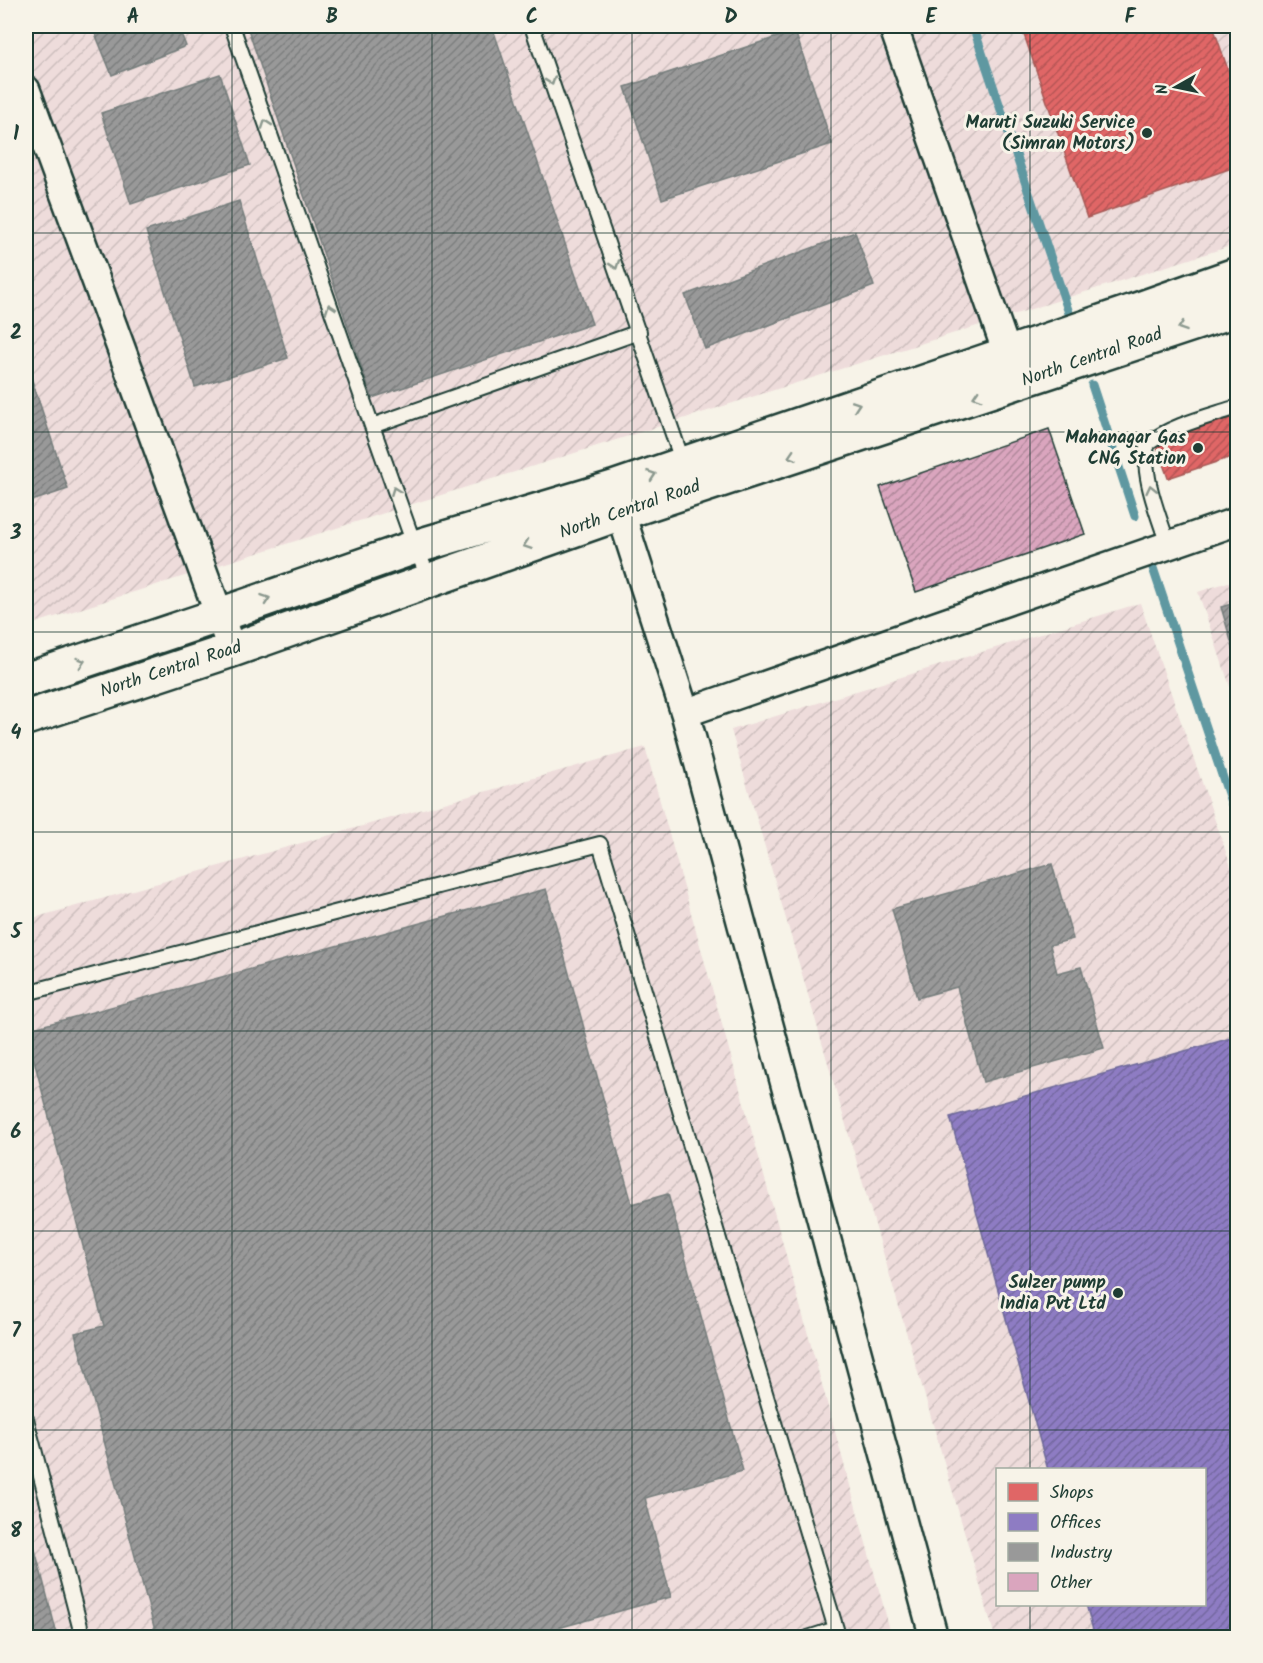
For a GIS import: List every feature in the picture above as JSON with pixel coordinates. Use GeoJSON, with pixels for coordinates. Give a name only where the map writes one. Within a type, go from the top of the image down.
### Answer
{"type":"FeatureCollection","features":[{"type":"Feature","properties":{"kind":"main road","name":"North Central Road"},"geometry":{"type":"LineString","coordinates":[[1012,368],[1047,340],[1238,274]]}},
{"type":"Feature","properties":{"kind":"main road","name":"North Central Road"},"geometry":{"type":"LineString","coordinates":[[26,718],[232,650],[430,580],[617,500],[1012,368],[1238,309]]}},
{"type":"Feature","properties":{"kind":"main road","name":"North Central Road"},"geometry":{"type":"LineString","coordinates":[[26,680],[415,547],[617,500]]}},
{"type":"Feature","properties":{"kind":"street"},"geometry":{"type":"LineString","coordinates":[[893,26],[1012,368]]}},
{"type":"Feature","properties":{"kind":"street"},"geometry":{"type":"LineString","coordinates":[[26,90],[232,650]]}},
{"type":"Feature","properties":{"kind":"street"},"geometry":{"type":"LineString","coordinates":[[617,500],[685,712],[934,1638]]}},
{"type":"Feature","properties":{"kind":"street"},"geometry":{"type":"LineString","coordinates":[[685,712],[1238,521]]}},
{"type":"Feature","properties":{"kind":"lane"},"geometry":{"type":"LineString","coordinates":[[232,26],[415,547],[430,580]]}},
{"type":"Feature","properties":{"kind":"lane"},"geometry":{"type":"LineString","coordinates":[[532,26],[687,477]]}},
{"type":"Feature","properties":{"kind":"lane"},"geometry":{"type":"LineString","coordinates":[[372,426],[639,333]]}},
{"type":"Feature","properties":{"kind":"lane"},"geometry":{"type":"LineString","coordinates":[[1168,545],[1152,495],[1144,460],[1147,444],[1159,435],[1181,426],[1231,409],[1238,410]]}},
{"type":"Feature","properties":{"kind":"lane"},"geometry":{"type":"LineString","coordinates":[[26,993],[600,844],[836,1629],[808,1638]]}},
{"type":"Feature","properties":{"kind":"lane"},"geometry":{"type":"LineString","coordinates":[[26,1419],[83,1638]]}},
{"type":"Feature","properties":{"kind":"shaded area"},"geometry":{"type":"Polygon","coordinates":[[[26,26],[1237,26],[1237,244],[26,626],[26,26]]]}},
{"type":"Feature","properties":{"kind":"shaded area"},"geometry":{"type":"Polygon","coordinates":[[[1237,579],[1237,707],[1198,592],[1237,579]]]}},
{"type":"Feature","properties":{"kind":"shaded area"},"geometry":{"type":"Polygon","coordinates":[[[1140,603],[1237,884],[1237,1637],[995,1637],[731,730],[1140,603]]]}},
{"type":"Feature","properties":{"kind":"shaded area"},"geometry":{"type":"Polygon","coordinates":[[[645,747],[892,1637],[26,1638],[26,920],[645,747]]]}},
{"type":"Feature","properties":{"kind":"building: Shops","name":"Maruti Suzuki Service (Simran Motors)"},"geometry":{"type":"Polygon","coordinates":[[[1021,26],[1213,26],[1238,99],[1238,166],[1087,218],[1021,26]]]}},
{"type":"Feature","properties":{"kind":"building: Shops","name":"Mahanagar Gas CNG Station"},"geometry":{"type":"Polygon","coordinates":[[[1231,416],[1238,435],[1238,455],[1168,478],[1155,442],[1231,416]]]}},
{"type":"Feature","properties":{"kind":"building: Offices","name":"Sulzer pump India Pvt Ltd"},"geometry":{"type":"Polygon","coordinates":[[[1238,1036],[1238,1638],[1095,1638],[1087,1606],[1206,1606],[1206,1468],[1047,1468],[950,1117],[1238,1036]]]}},
{"type":"Feature","properties":{"kind":"building: Industry"},"geometry":{"type":"Polygon","coordinates":[[[92,26],[178,26],[186,46],[112,75],[92,26]]]}},
{"type":"Feature","properties":{"kind":"building: Industry"},"geometry":{"type":"Polygon","coordinates":[[[247,26],[492,26],[592,324],[372,398],[247,26]]]}},
{"type":"Feature","properties":{"kind":"building: Industry"},"geometry":{"type":"Polygon","coordinates":[[[795,31],[832,144],[662,199],[625,87],[795,31]]]}},
{"type":"Feature","properties":{"kind":"building: Industry"},"geometry":{"type":"Polygon","coordinates":[[[220,74],[250,165],[131,204],[101,113],[220,74]]]}},
{"type":"Feature","properties":{"kind":"building: Industry"},"geometry":{"type":"Polygon","coordinates":[[[239,201],[288,358],[195,387],[146,231],[239,201]]]}},
{"type":"Feature","properties":{"kind":"building: Industry"},"geometry":{"type":"Polygon","coordinates":[[[855,232],[874,286],[705,349],[685,295],[855,232]]]}},
{"type":"Feature","properties":{"kind":"building: Industry"},"geometry":{"type":"Polygon","coordinates":[[[26,362],[68,489],[26,503],[26,362]]]}},
{"type":"Feature","properties":{"kind":"building: Industry"},"geometry":{"type":"Polygon","coordinates":[[[1238,602],[1238,665],[1221,607],[1238,602]]]}},
{"type":"Feature","properties":{"kind":"building: Industry"},"geometry":{"type":"Polygon","coordinates":[[[1052,864],[1073,939],[1050,945],[1057,973],[1081,967],[1104,1048],[983,1082],[957,987],[917,998],[892,909],[1052,864]]]}},
{"type":"Feature","properties":{"kind":"building: Industry"},"geometry":{"type":"Polygon","coordinates":[[[546,889],[632,1204],[668,1194],[743,1471],[645,1498],[671,1597],[522,1638],[157,1638],[75,1333],[104,1326],[26,1030],[546,889]]]}},
{"type":"Feature","properties":{"kind":"building: Industry"},"geometry":{"type":"Polygon","coordinates":[[[26,1515],[58,1638],[26,1638],[26,1515]]]}},
{"type":"Feature","properties":{"kind":"building: Other"},"geometry":{"type":"Polygon","coordinates":[[[1049,429],[1085,534],[916,592],[880,487],[1049,429]]]}},
{"type":"Feature","properties":{"kind":"waterway"},"geometry":{"type":"LineString","coordinates":[[973,26],[1069,313]]}},
{"type":"Feature","properties":{"kind":"waterway"},"geometry":{"type":"LineString","coordinates":[[1092,385],[1135,516]]}},
{"type":"Feature","properties":{"kind":"waterway"},"geometry":{"type":"LineString","coordinates":[[1153,568],[1238,823]]}},
{"type":"Feature","properties":{"kind":"place","name":"Maruti Suzuki Service (Simran Motors)"},"geometry":{"type":"Point","coordinates":[1147,133]}},
{"type":"Feature","properties":{"kind":"place","name":"Mahanagar Gas CNG Station"},"geometry":{"type":"Point","coordinates":[1198,448]}},
{"type":"Feature","properties":{"kind":"place","name":"Sulzer pump India Pvt Ltd"},"geometry":{"type":"Point","coordinates":[1118,1293]}}]}
